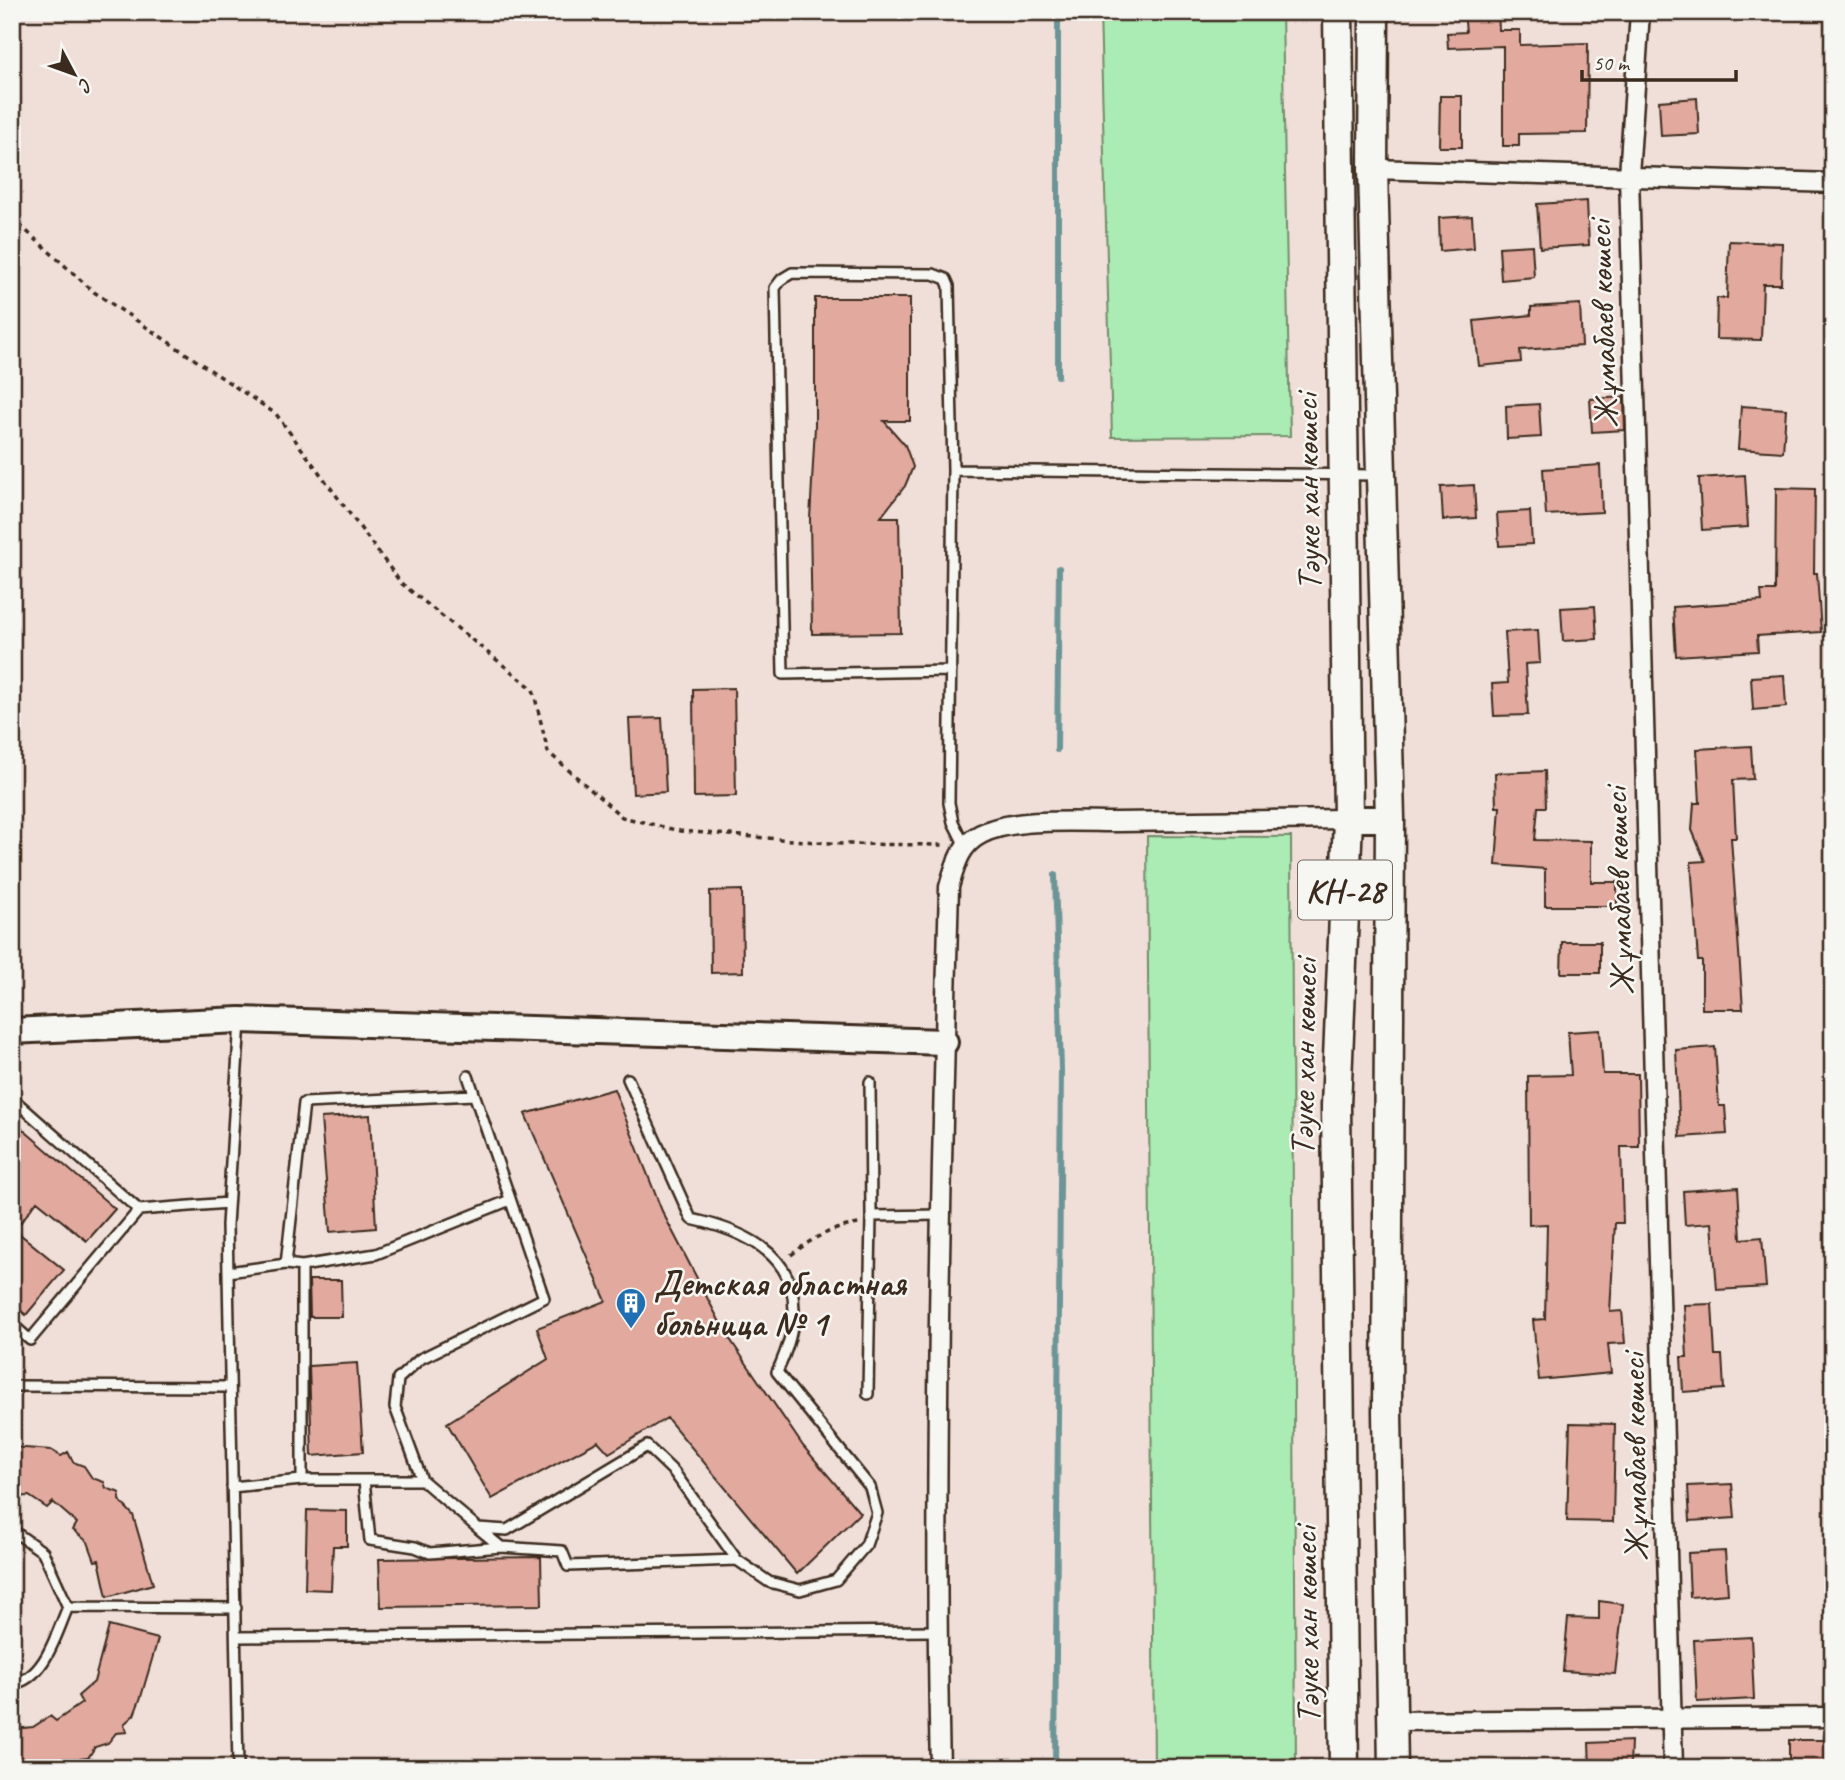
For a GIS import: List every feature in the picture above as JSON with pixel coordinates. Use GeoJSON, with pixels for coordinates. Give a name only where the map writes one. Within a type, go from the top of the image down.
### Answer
{"type":"FeatureCollection","features":[{"type":"Feature","properties":{"kind":"main road","name":"Тәуке хан көшесі"},"geometry":{"type":"LineString","coordinates":[[1338,12],[1348,819],[1336,1106],[1344,1768]]}},
{"type":"Feature","properties":{"kind":"main road","name":"КН-28"},"geometry":{"type":"LineString","coordinates":[[1374,12],[1373,169],[1390,818],[1387,1412],[1393,1768]]}},
{"type":"Feature","properties":{"kind":"street","name":"Жұмабаев көшесі"},"geometry":{"type":"LineString","coordinates":[[1640,12],[1629,175],[1673,1768]]}},
{"type":"Feature","properties":{"kind":"street"},"geometry":{"type":"LineString","coordinates":[[1373,169],[1833,183]]}},
{"type":"Feature","properties":{"kind":"street"},"geometry":{"type":"LineString","coordinates":[[940,1768],[937,1630],[944,1042],[949,887],[955,865],[965,846],[980,834],[1002,826],[1390,818]]}},
{"type":"Feature","properties":{"kind":"street"},"geometry":{"type":"LineString","coordinates":[[12,1031],[240,1020],[944,1042]]}},
{"type":"Feature","properties":{"kind":"street"},"geometry":{"type":"LineString","coordinates":[[1393,1721],[1833,1717]]}},
{"type":"Feature","properties":{"kind":"lane"},"geometry":{"type":"LineString","coordinates":[[951,671],[783,674],[775,288],[782,279],[792,273],[933,274],[946,279],[949,286],[953,470],[950,803],[953,822],[965,846]]}},
{"type":"Feature","properties":{"kind":"lane"},"geometry":{"type":"LineString","coordinates":[[953,470],[1343,477],[1381,474]]}},
{"type":"Feature","properties":{"kind":"lane"},"geometry":{"type":"LineString","coordinates":[[238,1768],[228,1203],[240,1020]]}},
{"type":"Feature","properties":{"kind":"lane"},"geometry":{"type":"LineString","coordinates":[[468,1076],[544,1298],[420,1359],[398,1379],[395,1407],[422,1480],[501,1547]]}},
{"type":"Feature","properties":{"kind":"lane"},"geometry":{"type":"LineString","coordinates":[[478,1528],[507,1530],[647,1446],[674,1472],[737,1560],[769,1582],[800,1590],[836,1580],[866,1545],[877,1513],[870,1487],[777,1371],[791,1342],[794,1299],[780,1264],[763,1245],[724,1226],[691,1219],[628,1079]]}},
{"type":"Feature","properties":{"kind":"lane"},"geometry":{"type":"LineString","coordinates":[[868,1394],[870,1082]]}},
{"type":"Feature","properties":{"kind":"lane"},"geometry":{"type":"LineString","coordinates":[[286,1264],[304,1103],[474,1095]]}},
{"type":"Feature","properties":{"kind":"lane"},"geometry":{"type":"LineString","coordinates":[[12,1098],[139,1210]]}},
{"type":"Feature","properties":{"kind":"lane"},"geometry":{"type":"LineString","coordinates":[[228,1272],[286,1264],[302,1266],[376,1254],[510,1200]]}},
{"type":"Feature","properties":{"kind":"lane"},"geometry":{"type":"LineString","coordinates":[[12,1324],[30,1340],[139,1210],[228,1203]]}},
{"type":"Feature","properties":{"kind":"lane"},"geometry":{"type":"LineString","coordinates":[[871,1219],[942,1215]]}},
{"type":"Feature","properties":{"kind":"lane"},"geometry":{"type":"LineString","coordinates":[[302,1266],[302,1480]]}},
{"type":"Feature","properties":{"kind":"lane"},"geometry":{"type":"LineString","coordinates":[[12,1386],[230,1387]]}},
{"type":"Feature","properties":{"kind":"lane"},"geometry":{"type":"LineString","coordinates":[[232,1487],[302,1480],[422,1480]]}},
{"type":"Feature","properties":{"kind":"lane"},"geometry":{"type":"LineString","coordinates":[[364,1480],[370,1541],[415,1547],[430,1553],[501,1547],[562,1551],[568,1566],[737,1560]]}},
{"type":"Feature","properties":{"kind":"lane"},"geometry":{"type":"LineString","coordinates":[[12,1530],[43,1552],[68,1607],[41,1667],[22,1683],[12,1684]]}},
{"type":"Feature","properties":{"kind":"lane"},"geometry":{"type":"LineString","coordinates":[[68,1607],[236,1608]]}},
{"type":"Feature","properties":{"kind":"lane"},"geometry":{"type":"LineString","coordinates":[[237,1637],[937,1630]]}},
{"type":"Feature","properties":{"kind":"path"},"geometry":{"type":"LineString","coordinates":[[12,218],[94,292],[276,414],[401,583],[533,689],[548,752],[622,817],[680,831],[842,844],[965,846]]}},
{"type":"Feature","properties":{"kind":"path"},"geometry":{"type":"LineString","coordinates":[[780,1264],[817,1236],[834,1228],[871,1219]]}},
{"type":"Feature","properties":{"kind":"green space"},"geometry":{"type":"Polygon","coordinates":[[[1100,12],[1282,12],[1290,436],[1112,437],[1100,12]]]}},
{"type":"Feature","properties":{"kind":"green space"},"geometry":{"type":"Polygon","coordinates":[[[1147,836],[1291,837],[1296,1768],[1154,1768],[1147,836]]]}},
{"type":"Feature","properties":{"kind":"building"},"geometry":{"type":"Polygon","coordinates":[[[1464,12],[1498,12],[1499,30],[1520,30],[1520,45],[1588,43],[1587,133],[1519,134],[1519,146],[1503,146],[1503,46],[1448,48],[1447,33],[1466,32],[1464,12]]]}},
{"type":"Feature","properties":{"kind":"building"},"geometry":{"type":"Polygon","coordinates":[[[1440,96],[1462,96],[1462,147],[1439,147],[1440,96]]]}},
{"type":"Feature","properties":{"kind":"building"},"geometry":{"type":"Polygon","coordinates":[[[1697,98],[1699,134],[1661,136],[1659,101],[1697,98]]]}},
{"type":"Feature","properties":{"kind":"building"},"geometry":{"type":"Polygon","coordinates":[[[1587,201],[1589,245],[1540,248],[1537,204],[1587,201]]]}},
{"type":"Feature","properties":{"kind":"building"},"geometry":{"type":"Polygon","coordinates":[[[1472,216],[1474,248],[1440,251],[1439,218],[1472,216]]]}},
{"type":"Feature","properties":{"kind":"building"},"geometry":{"type":"Polygon","coordinates":[[[1729,241],[1782,243],[1781,284],[1763,284],[1761,340],[1716,339],[1717,298],[1727,298],[1729,241]]]}},
{"type":"Feature","properties":{"kind":"building"},"geometry":{"type":"Polygon","coordinates":[[[1532,245],[1534,277],[1501,280],[1499,247],[1532,245]]]}},
{"type":"Feature","properties":{"kind":"building"},"geometry":{"type":"Polygon","coordinates":[[[815,298],[910,298],[910,421],[884,421],[905,445],[913,467],[905,486],[881,517],[899,517],[901,633],[812,634],[810,519],[815,426],[815,298]]]}},
{"type":"Feature","properties":{"kind":"building"},"geometry":{"type":"Polygon","coordinates":[[[1580,304],[1582,346],[1520,350],[1521,362],[1479,366],[1474,321],[1531,315],[1531,307],[1580,304]]]}},
{"type":"Feature","properties":{"kind":"building"},"geometry":{"type":"Polygon","coordinates":[[[1624,397],[1625,430],[1592,432],[1590,399],[1624,397]]]}},
{"type":"Feature","properties":{"kind":"building"},"geometry":{"type":"Polygon","coordinates":[[[1539,404],[1541,437],[1507,439],[1506,406],[1539,404]]]}},
{"type":"Feature","properties":{"kind":"building"},"geometry":{"type":"Polygon","coordinates":[[[1741,406],[1786,409],[1783,452],[1738,449],[1741,406]]]}},
{"type":"Feature","properties":{"kind":"building"},"geometry":{"type":"Polygon","coordinates":[[[1600,465],[1602,512],[1546,515],[1543,469],[1600,465]]]}},
{"type":"Feature","properties":{"kind":"building"},"geometry":{"type":"Polygon","coordinates":[[[1745,475],[1748,527],[1702,530],[1699,478],[1745,475]]]}},
{"type":"Feature","properties":{"kind":"building"},"geometry":{"type":"Polygon","coordinates":[[[1474,485],[1476,518],[1443,520],[1441,487],[1474,485]]]}},
{"type":"Feature","properties":{"kind":"building"},"geometry":{"type":"Polygon","coordinates":[[[1776,488],[1815,489],[1814,573],[1817,573],[1821,632],[1757,636],[1758,651],[1676,656],[1673,607],[1762,601],[1761,591],[1775,591],[1776,488]]]}},
{"type":"Feature","properties":{"kind":"building"},"geometry":{"type":"Polygon","coordinates":[[[1530,511],[1532,544],[1499,546],[1497,513],[1530,511]]]}},
{"type":"Feature","properties":{"kind":"building"},"geometry":{"type":"Polygon","coordinates":[[[1595,606],[1597,639],[1563,641],[1561,608],[1595,606]]]}},
{"type":"Feature","properties":{"kind":"building"},"geometry":{"type":"Polygon","coordinates":[[[1538,630],[1540,663],[1525,664],[1528,715],[1494,716],[1492,684],[1508,683],[1505,632],[1538,630]]]}},
{"type":"Feature","properties":{"kind":"building"},"geometry":{"type":"Polygon","coordinates":[[[1784,675],[1786,707],[1753,710],[1751,677],[1784,675]]]}},
{"type":"Feature","properties":{"kind":"building"},"geometry":{"type":"Polygon","coordinates":[[[734,688],[736,796],[694,797],[693,689],[734,688]]]}},
{"type":"Feature","properties":{"kind":"building"},"geometry":{"type":"Polygon","coordinates":[[[662,718],[666,792],[633,794],[629,719],[662,718]]]}},
{"type":"Feature","properties":{"kind":"building"},"geometry":{"type":"Polygon","coordinates":[[[1751,746],[1753,779],[1733,780],[1736,838],[1731,838],[1743,1009],[1702,1009],[1702,961],[1698,961],[1691,862],[1705,861],[1692,830],[1694,803],[1700,803],[1697,749],[1751,746]]]}},
{"type":"Feature","properties":{"kind":"building"},"geometry":{"type":"Polygon","coordinates":[[[1545,771],[1546,807],[1538,807],[1535,840],[1591,841],[1591,882],[1617,882],[1617,906],[1545,906],[1545,869],[1496,865],[1500,807],[1496,807],[1495,773],[1545,771]]]}},
{"type":"Feature","properties":{"kind":"building"},"geometry":{"type":"Polygon","coordinates":[[[742,890],[743,972],[711,973],[710,891],[742,890]]]}},
{"type":"Feature","properties":{"kind":"building"},"geometry":{"type":"Polygon","coordinates":[[[1562,942],[1600,942],[1600,973],[1561,973],[1562,942]]]}},
{"type":"Feature","properties":{"kind":"building"},"geometry":{"type":"Polygon","coordinates":[[[1600,1030],[1603,1074],[1638,1074],[1639,1147],[1621,1147],[1623,1223],[1615,1223],[1610,1312],[1622,1311],[1625,1343],[1608,1344],[1611,1373],[1539,1380],[1533,1320],[1545,1319],[1547,1224],[1529,1225],[1528,1076],[1571,1075],[1568,1032],[1600,1030]]]}},
{"type":"Feature","properties":{"kind":"building"},"geometry":{"type":"Polygon","coordinates":[[[1715,1047],[1719,1106],[1725,1106],[1727,1134],[1680,1137],[1676,1050],[1715,1047]]]}},
{"type":"Feature","properties":{"kind":"building","name":"Детская областная больница № 1"},"geometry":{"type":"Polygon","coordinates":[[[614,1089],[662,1211],[725,1332],[803,1446],[860,1513],[797,1574],[667,1418],[609,1453],[598,1441],[492,1499],[447,1423],[548,1359],[537,1328],[606,1301],[525,1114],[614,1089]]]}},
{"type":"Feature","properties":{"kind":"building"},"geometry":{"type":"Polygon","coordinates":[[[370,1115],[376,1228],[330,1232],[321,1118],[370,1115]]]}},
{"type":"Feature","properties":{"kind":"building"},"geometry":{"type":"Polygon","coordinates":[[[12,1120],[115,1209],[87,1241],[37,1201],[15,1230],[64,1270],[26,1315],[12,1303],[12,1120]]]}},
{"type":"Feature","properties":{"kind":"building"},"geometry":{"type":"Polygon","coordinates":[[[1738,1187],[1741,1239],[1762,1237],[1766,1287],[1717,1290],[1712,1223],[1685,1225],[1683,1191],[1738,1187]]]}},
{"type":"Feature","properties":{"kind":"building"},"geometry":{"type":"Polygon","coordinates":[[[309,1280],[341,1280],[342,1317],[310,1317],[309,1280]]]}},
{"type":"Feature","properties":{"kind":"building"},"geometry":{"type":"Polygon","coordinates":[[[1712,1304],[1715,1355],[1722,1355],[1724,1389],[1683,1392],[1681,1357],[1687,1357],[1684,1305],[1712,1304]]]}},
{"type":"Feature","properties":{"kind":"building"},"geometry":{"type":"Polygon","coordinates":[[[357,1363],[363,1452],[312,1456],[309,1366],[357,1363]]]}},
{"type":"Feature","properties":{"kind":"building"},"geometry":{"type":"Polygon","coordinates":[[[1570,1423],[1615,1424],[1613,1522],[1567,1521],[1570,1423]]]}},
{"type":"Feature","properties":{"kind":"building"},"geometry":{"type":"Polygon","coordinates":[[[12,1447],[51,1450],[61,1456],[68,1452],[73,1462],[84,1466],[92,1478],[104,1482],[106,1488],[120,1493],[119,1500],[133,1515],[153,1584],[107,1597],[99,1560],[95,1561],[88,1542],[73,1530],[77,1523],[53,1502],[47,1508],[29,1496],[12,1497],[12,1447]]]}},
{"type":"Feature","properties":{"kind":"building"},"geometry":{"type":"Polygon","coordinates":[[[1732,1484],[1735,1518],[1690,1521],[1688,1486],[1732,1484]]]}},
{"type":"Feature","properties":{"kind":"building"},"geometry":{"type":"Polygon","coordinates":[[[307,1510],[347,1511],[347,1546],[333,1546],[331,1590],[305,1589],[307,1510]]]}},
{"type":"Feature","properties":{"kind":"building"},"geometry":{"type":"Polygon","coordinates":[[[1725,1551],[1728,1594],[1690,1597],[1688,1553],[1725,1551]]]}},
{"type":"Feature","properties":{"kind":"building"},"geometry":{"type":"Polygon","coordinates":[[[541,1557],[542,1605],[381,1607],[379,1559],[541,1557]]]}},
{"type":"Feature","properties":{"kind":"building"},"geometry":{"type":"Polygon","coordinates":[[[1599,1601],[1623,1604],[1615,1674],[1563,1671],[1568,1618],[1599,1619],[1599,1601]]]}},
{"type":"Feature","properties":{"kind":"building"},"geometry":{"type":"Polygon","coordinates":[[[109,1626],[158,1639],[134,1715],[124,1724],[127,1732],[116,1733],[108,1743],[95,1747],[88,1758],[81,1759],[75,1768],[12,1768],[14,1729],[33,1727],[50,1716],[56,1721],[82,1703],[78,1696],[94,1682],[109,1626]]]}},
{"type":"Feature","properties":{"kind":"building"},"geometry":{"type":"Polygon","coordinates":[[[1751,1637],[1754,1699],[1697,1702],[1694,1640],[1751,1637]]]}},
{"type":"Feature","properties":{"kind":"building"},"geometry":{"type":"Polygon","coordinates":[[[1789,1740],[1833,1740],[1833,1768],[1789,1768],[1789,1740]]]}},
{"type":"Feature","properties":{"kind":"building"},"geometry":{"type":"Polygon","coordinates":[[[1631,1741],[1630,1768],[1590,1768],[1589,1743],[1631,1741]]]}},
{"type":"Feature","properties":{"kind":"waterway"},"geometry":{"type":"LineString","coordinates":[[1058,12],[1058,376]]}},
{"type":"Feature","properties":{"kind":"waterway"},"geometry":{"type":"LineString","coordinates":[[1057,750],[1059,568]]}},
{"type":"Feature","properties":{"kind":"waterway"},"geometry":{"type":"LineString","coordinates":[[1055,875],[1061,1070],[1055,1768]]}},
{"type":"Feature","properties":{"kind":"place","name":"Детская областная больница № 1"},"geometry":{"type":"Point","coordinates":[631,1330]}}]}
